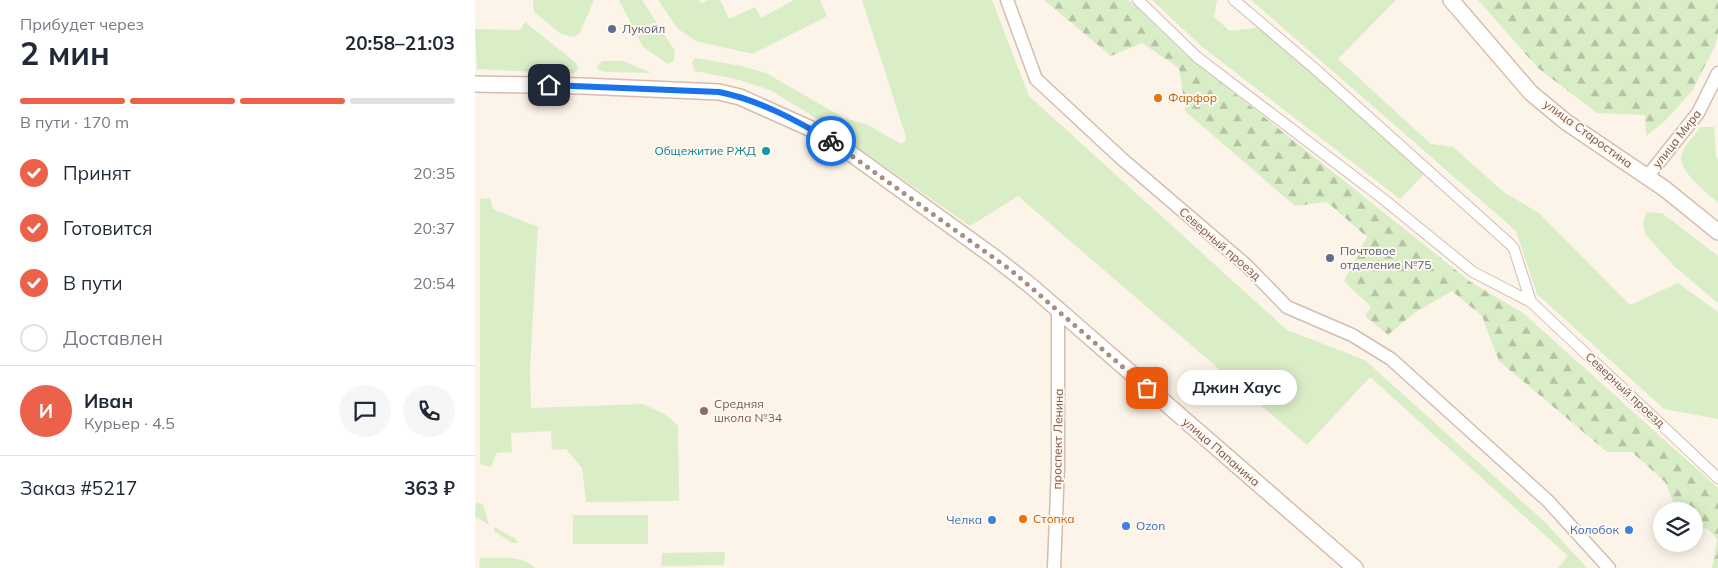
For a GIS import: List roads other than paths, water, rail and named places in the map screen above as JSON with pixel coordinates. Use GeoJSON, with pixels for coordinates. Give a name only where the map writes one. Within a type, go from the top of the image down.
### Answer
{"type":"FeatureCollection","features":[{"type":"Feature","properties":{"kind":"main road","name":"улица Старостина"},"geometry":{"type":"LineString","coordinates":[[1451,0],[1531,93],[1566,122],[1647,176],[1718,232]]}},
{"type":"Feature","properties":{"kind":"main road","name":"улица Папанина"},"geometry":{"type":"LineString","coordinates":[[475,84],[592,86],[719,92],[741,97],[809,128],[845,150],[994,257],[1059,310],[1355,568]]}},
{"type":"Feature","properties":{"kind":"street","name":"Северный проезд"},"geometry":{"type":"LineString","coordinates":[[1007,0],[1036,79],[1144,179],[1246,265],[1287,307],[1352,336],[1391,359],[1548,501],[1609,568]]}},
{"type":"Feature","properties":{"kind":"street","name":"Северный проезд"},"geometry":{"type":"LineString","coordinates":[[1138,0],[1197,57],[1382,198],[1473,272],[1531,302],[1718,478]]}},
{"type":"Feature","properties":{"kind":"street","name":"Северный проезд"},"geometry":{"type":"LineString","coordinates":[[1234,0],[1314,68],[1511,244],[1531,302]]}},
{"type":"Feature","properties":{"kind":"street","name":"улица Мира"},"geometry":{"type":"LineString","coordinates":[[1647,176],[1699,113],[1718,73]]}},
{"type":"Feature","properties":{"kind":"street","name":"проспект Ленина"},"geometry":{"type":"LineString","coordinates":[[1054,568],[1058,466],[1059,310]]}},
{"type":"Feature","properties":{"kind":"place","name":"Лукойл"},"geometry":{"type":"Point","coordinates":[612,29]}},
{"type":"Feature","properties":{"kind":"place","name":"Фарфор"},"geometry":{"type":"Point","coordinates":[1158,98]}},
{"type":"Feature","properties":{"kind":"place","name":"Общежитие РЖД"},"geometry":{"type":"Point","coordinates":[766,151]}},
{"type":"Feature","properties":{"kind":"place","name":"Почтовое отделение №75"},"geometry":{"type":"Point","coordinates":[1330,258]}},
{"type":"Feature","properties":{"kind":"place","name":"Джин Хаус"},"geometry":{"type":"Point","coordinates":[1147,388]}},
{"type":"Feature","properties":{"kind":"place","name":"Средняя школа №34"},"geometry":{"type":"Point","coordinates":[704,411]}},
{"type":"Feature","properties":{"kind":"place","name":"Стопка"},"geometry":{"type":"Point","coordinates":[1023,519]}},
{"type":"Feature","properties":{"kind":"place","name":"Челка"},"geometry":{"type":"Point","coordinates":[992,520]}},
{"type":"Feature","properties":{"kind":"place","name":"Ozon"},"geometry":{"type":"Point","coordinates":[1126,526]}},
{"type":"Feature","properties":{"kind":"place","name":"Колобок"},"geometry":{"type":"Point","coordinates":[1629,530]}}]}
